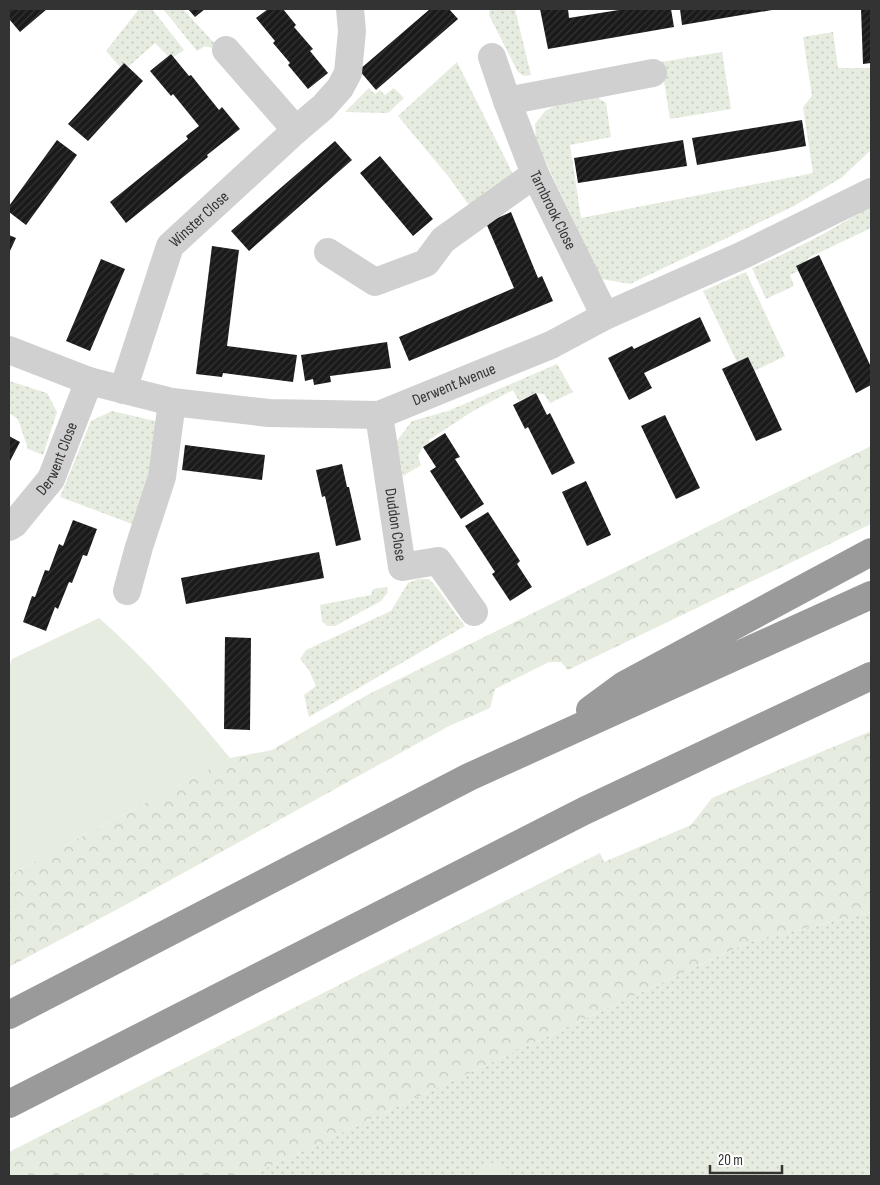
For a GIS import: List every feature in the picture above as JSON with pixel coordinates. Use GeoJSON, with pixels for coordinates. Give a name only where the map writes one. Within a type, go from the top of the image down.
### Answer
{"type":"FeatureCollection","features":[{"type":"Feature","properties":{"kind":"highway"},"geometry":{"type":"LineString","coordinates":[[546,742],[624,685],[871,552]]}},
{"type":"Feature","properties":{"kind":"highway"},"geometry":{"type":"LineString","coordinates":[[9,1015],[469,777],[871,595]]}},
{"type":"Feature","properties":{"kind":"highway"},"geometry":{"type":"LineString","coordinates":[[9,1104],[584,811],[871,676]]}},
{"type":"Feature","properties":{"kind":"street","name":"Winster Close"},"geometry":{"type":"LineString","coordinates":[[123,390],[170,246],[323,107],[340,88],[348,73],[352,31],[350,9]]}},
{"type":"Feature","properties":{"kind":"street"},"geometry":{"type":"LineString","coordinates":[[226,50],[296,130]]}},
{"type":"Feature","properties":{"kind":"street","name":"Tarnbrook Close"},"geometry":{"type":"LineString","coordinates":[[492,57],[535,174],[605,316]]}},
{"type":"Feature","properties":{"kind":"street"},"geometry":{"type":"LineString","coordinates":[[507,101],[653,73]]}},
{"type":"Feature","properties":{"kind":"street"},"geometry":{"type":"LineString","coordinates":[[328,252],[376,282],[426,263],[443,240],[535,174]]}},
{"type":"Feature","properties":{"kind":"street","name":"Derwent Avenue"},"geometry":{"type":"LineString","coordinates":[[9,350],[89,381],[172,402],[269,413],[379,415],[552,346],[605,316],[743,255],[871,192]]}},
{"type":"Feature","properties":{"kind":"street","name":"Derwent Close"},"geometry":{"type":"LineString","coordinates":[[9,527],[14,524],[51,479],[89,381]]}},
{"type":"Feature","properties":{"kind":"street"},"geometry":{"type":"LineString","coordinates":[[127,591],[162,477],[172,402]]}},
{"type":"Feature","properties":{"kind":"street","name":"Duddon Close"},"geometry":{"type":"LineString","coordinates":[[379,415],[402,567],[438,561],[474,612]]}},
{"type":"Feature","properties":{"kind":"green space"},"geometry":{"type":"Polygon","coordinates":[[[139,9],[152,9],[184,50],[174,57],[171,54],[168,56],[155,43],[128,67],[124,63],[120,67],[106,51],[139,9]]]}},
{"type":"Feature","properties":{"kind":"green space"},"geometry":{"type":"Polygon","coordinates":[[[163,9],[183,9],[215,44],[212,48],[205,46],[197,51],[163,9]]]}},
{"type":"Feature","properties":{"kind":"green space"},"geometry":{"type":"Polygon","coordinates":[[[490,9],[515,9],[531,75],[524,76],[518,72],[489,15],[490,9]]]}},
{"type":"Feature","properties":{"kind":"green space"},"geometry":{"type":"Polygon","coordinates":[[[833,32],[838,68],[871,68],[871,150],[841,178],[794,206],[630,284],[602,279],[536,142],[535,124],[545,111],[555,106],[598,98],[606,103],[611,137],[570,145],[581,218],[813,173],[803,107],[812,96],[803,37],[833,32]]]}},
{"type":"Feature","properties":{"kind":"green space"},"geometry":{"type":"Polygon","coordinates":[[[722,52],[731,109],[670,119],[661,62],[722,52]]]}},
{"type":"Feature","properties":{"kind":"green space"},"geometry":{"type":"Polygon","coordinates":[[[457,62],[513,174],[471,208],[448,176],[398,116],[457,62]]]}},
{"type":"Feature","properties":{"kind":"green space"},"geometry":{"type":"Polygon","coordinates":[[[369,88],[375,94],[380,90],[385,95],[394,88],[404,98],[388,113],[345,112],[369,88]]]}},
{"type":"Feature","properties":{"kind":"green space"},"geometry":{"type":"Polygon","coordinates":[[[871,205],[871,228],[808,258],[807,261],[796,266],[798,271],[790,275],[794,286],[766,299],[752,268],[813,239],[871,205]]]}},
{"type":"Feature","properties":{"kind":"green space"},"geometry":{"type":"Polygon","coordinates":[[[746,272],[785,356],[754,371],[737,362],[703,291],[746,272]]]}},
{"type":"Feature","properties":{"kind":"green space"},"geometry":{"type":"Polygon","coordinates":[[[557,364],[573,392],[550,403],[544,394],[536,393],[519,401],[513,390],[473,411],[429,440],[430,443],[423,447],[418,456],[421,465],[403,476],[396,442],[412,421],[448,411],[557,364]]]}},
{"type":"Feature","properties":{"kind":"green space"},"geometry":{"type":"Polygon","coordinates":[[[9,381],[47,393],[57,412],[43,455],[28,449],[18,419],[9,413],[9,381]]]}},
{"type":"Feature","properties":{"kind":"green space"},"geometry":{"type":"Polygon","coordinates":[[[112,411],[155,421],[161,430],[135,525],[60,497],[91,421],[112,411]]]}},
{"type":"Feature","properties":{"kind":"green space"},"geometry":{"type":"Polygon","coordinates":[[[871,446],[871,524],[568,670],[561,662],[549,662],[495,689],[490,708],[449,726],[129,903],[9,967],[9,875],[230,758],[272,750],[369,694],[871,446]]]}},
{"type":"Feature","properties":{"kind":"green space"},"geometry":{"type":"Polygon","coordinates":[[[418,579],[429,579],[465,626],[309,717],[304,695],[316,686],[309,670],[300,659],[306,650],[391,611],[408,583],[418,579]]]}},
{"type":"Feature","properties":{"kind":"green space"},"geometry":{"type":"Polygon","coordinates":[[[387,587],[388,592],[381,601],[335,626],[327,626],[322,621],[320,605],[371,595],[373,589],[387,587]]]}},
{"type":"Feature","properties":{"kind":"green space"},"geometry":{"type":"Polygon","coordinates":[[[99,618],[168,685],[230,758],[9,875],[9,667],[12,659],[99,618]]]}},
{"type":"Feature","properties":{"kind":"green space"},"geometry":{"type":"Polygon","coordinates":[[[871,731],[871,912],[749,942],[249,1176],[9,1176],[9,1152],[600,853],[604,862],[691,825],[712,798],[871,731]]]}},
{"type":"Feature","properties":{"kind":"green space"},"geometry":{"type":"Polygon","coordinates":[[[871,912],[871,1176],[249,1176],[749,942],[871,912]]]}},
{"type":"Feature","properties":{"kind":"green space"},"geometry":{"type":"Polygon","coordinates":[[[497,1160],[508,1176],[473,1176],[497,1160]]]}},
{"type":"Feature","properties":{"kind":"building"},"geometry":{"type":"Polygon","coordinates":[[[9,9],[47,9],[20,32],[9,19],[9,9]]]}},
{"type":"Feature","properties":{"kind":"building"},"geometry":{"type":"Polygon","coordinates":[[[188,9],[205,9],[195,17],[188,9]]]}},
{"type":"Feature","properties":{"kind":"building"},"geometry":{"type":"Polygon","coordinates":[[[268,9],[283,9],[296,25],[294,27],[313,49],[310,51],[328,73],[308,89],[288,65],[290,63],[273,43],[275,41],[256,18],[268,9]]]}},
{"type":"Feature","properties":{"kind":"building"},"geometry":{"type":"Polygon","coordinates":[[[430,9],[449,9],[458,19],[376,90],[359,70],[430,9]]]}},
{"type":"Feature","properties":{"kind":"building"},"geometry":{"type":"Polygon","coordinates":[[[540,9],[568,9],[569,18],[625,9],[671,9],[674,27],[548,49],[540,9]]]}},
{"type":"Feature","properties":{"kind":"building"},"geometry":{"type":"Polygon","coordinates":[[[680,9],[772,9],[772,10],[682,25],[680,9]]]}},
{"type":"Feature","properties":{"kind":"building"},"geometry":{"type":"Polygon","coordinates":[[[861,9],[871,9],[871,63],[863,64],[861,9]]]}},
{"type":"Feature","properties":{"kind":"building"},"geometry":{"type":"Polygon","coordinates":[[[171,54],[189,76],[191,75],[219,110],[222,107],[240,129],[126,223],[110,202],[188,139],[186,136],[199,126],[173,94],[171,96],[150,71],[171,54]]]}},
{"type":"Feature","properties":{"kind":"building"},"geometry":{"type":"Polygon","coordinates":[[[124,63],[143,81],[88,141],[68,124],[124,63]]]}},
{"type":"Feature","properties":{"kind":"building"},"geometry":{"type":"Polygon","coordinates":[[[802,120],[806,146],[697,165],[692,138],[802,120]]]}},
{"type":"Feature","properties":{"kind":"building"},"geometry":{"type":"Polygon","coordinates":[[[57,140],[77,155],[26,225],[9,212],[9,206],[57,140]]]}},
{"type":"Feature","properties":{"kind":"building"},"geometry":{"type":"Polygon","coordinates":[[[683,140],[687,166],[578,183],[574,158],[683,140]]]}},
{"type":"Feature","properties":{"kind":"building"},"geometry":{"type":"Polygon","coordinates":[[[335,141],[352,160],[249,251],[231,231],[335,141]]]}},
{"type":"Feature","properties":{"kind":"building"},"geometry":{"type":"Polygon","coordinates":[[[380,156],[433,219],[413,236],[360,173],[380,156]]]}},
{"type":"Feature","properties":{"kind":"building"},"geometry":{"type":"Polygon","coordinates":[[[511,212],[538,278],[542,276],[553,301],[409,361],[399,337],[514,288],[486,223],[511,212]]]}},
{"type":"Feature","properties":{"kind":"building"},"geometry":{"type":"Polygon","coordinates":[[[9,235],[16,238],[9,253],[9,235]]]}},
{"type":"Feature","properties":{"kind":"building"},"geometry":{"type":"Polygon","coordinates":[[[212,246],[239,250],[227,346],[297,355],[293,382],[223,373],[222,377],[196,374],[212,246]]]}},
{"type":"Feature","properties":{"kind":"building"},"geometry":{"type":"Polygon","coordinates":[[[819,255],[871,367],[871,385],[856,393],[796,266],[819,255]]]}},
{"type":"Feature","properties":{"kind":"building"},"geometry":{"type":"Polygon","coordinates":[[[101,259],[125,269],[90,351],[66,341],[101,259]]]}},
{"type":"Feature","properties":{"kind":"building"},"geometry":{"type":"Polygon","coordinates":[[[700,317],[711,341],[644,373],[652,388],[629,400],[608,358],[632,346],[634,349],[700,317]]]}},
{"type":"Feature","properties":{"kind":"building"},"geometry":{"type":"Polygon","coordinates":[[[387,342],[391,368],[330,376],[331,382],[314,385],[313,379],[305,381],[301,355],[387,342]]]}},
{"type":"Feature","properties":{"kind":"building"},"geometry":{"type":"Polygon","coordinates":[[[748,357],[782,430],[756,441],[722,369],[748,357]]]}},
{"type":"Feature","properties":{"kind":"building"},"geometry":{"type":"Polygon","coordinates":[[[536,393],[547,415],[550,413],[575,463],[552,475],[528,427],[525,429],[513,405],[536,393]]]}},
{"type":"Feature","properties":{"kind":"building"},"geometry":{"type":"Polygon","coordinates":[[[665,415],[700,488],[676,499],[641,426],[665,415]]]}},
{"type":"Feature","properties":{"kind":"building"},"geometry":{"type":"Polygon","coordinates":[[[445,433],[460,457],[455,459],[484,504],[461,519],[430,471],[436,467],[423,447],[445,433]]]}},
{"type":"Feature","properties":{"kind":"building"},"geometry":{"type":"Polygon","coordinates":[[[9,436],[20,442],[9,463],[9,436]]]}},
{"type":"Feature","properties":{"kind":"building"},"geometry":{"type":"Polygon","coordinates":[[[185,445],[265,455],[262,480],[182,470],[185,445]]]}},
{"type":"Feature","properties":{"kind":"building"},"geometry":{"type":"Polygon","coordinates":[[[342,464],[361,540],[336,546],[325,496],[322,497],[316,470],[342,464]]]}},
{"type":"Feature","properties":{"kind":"building"},"geometry":{"type":"Polygon","coordinates":[[[586,481],[611,535],[587,546],[562,492],[586,481]]]}},
{"type":"Feature","properties":{"kind":"building"},"geometry":{"type":"Polygon","coordinates":[[[488,512],[520,561],[517,564],[532,587],[510,601],[492,574],[495,572],[465,526],[488,512]]]}},
{"type":"Feature","properties":{"kind":"building"},"geometry":{"type":"Polygon","coordinates":[[[73,520],[97,529],[87,556],[83,555],[72,583],[69,582],[58,609],[55,607],[46,631],[23,622],[32,596],[35,597],[45,570],[49,571],[59,544],[63,546],[73,520]]]}},
{"type":"Feature","properties":{"kind":"building"},"geometry":{"type":"Polygon","coordinates":[[[319,552],[324,578],[186,604],[181,578],[319,552]]]}},
{"type":"Feature","properties":{"kind":"building"},"geometry":{"type":"Polygon","coordinates":[[[225,637],[251,638],[250,730],[224,729],[225,637]]]}}]}
